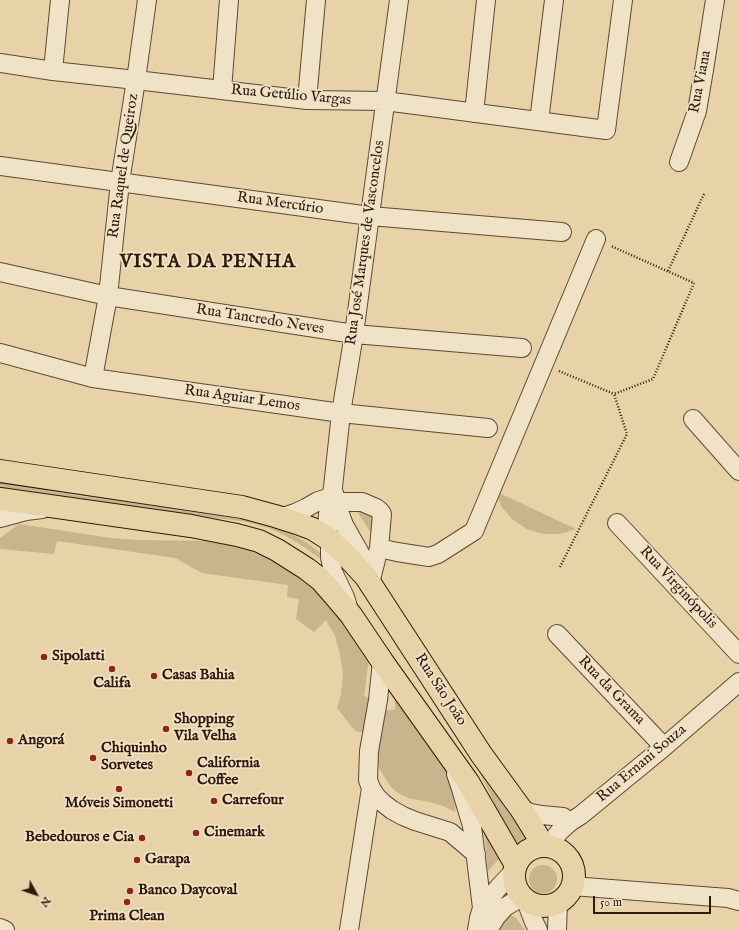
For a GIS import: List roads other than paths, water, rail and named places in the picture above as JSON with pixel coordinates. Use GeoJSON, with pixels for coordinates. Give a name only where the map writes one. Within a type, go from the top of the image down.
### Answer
{"type":"FeatureCollection","features":[{"type":"Feature","properties":{"kind":"main road","name":"Rua São João"},"geometry":{"type":"LineString","coordinates":[[0,471],[242,507],[297,523],[313,529],[330,540],[368,580],[482,754],[546,846]]}},
{"type":"Feature","properties":{"kind":"main road","name":"Rua São João"},"geometry":{"type":"LineString","coordinates":[[0,499],[191,526],[237,535],[259,541],[291,558],[321,580],[351,615],[468,782],[515,868]]}},
{"type":"Feature","properties":{"kind":"main road"},"geometry":{"type":"LineString","coordinates":[[546,846],[561,851],[566,856],[573,868],[574,880],[567,896],[558,903],[548,906],[536,906],[524,899],[516,888],[514,876],[515,868],[519,860],[527,851],[533,848],[546,846]]}},
{"type":"Feature","properties":{"kind":"street"},"geometry":{"type":"LineString","coordinates":[[53,71],[60,0]]}},
{"type":"Feature","properties":{"kind":"street","name":"Rua Raquel de Queiroz"},"geometry":{"type":"LineString","coordinates":[[93,378],[108,296],[120,182],[147,0]]}},
{"type":"Feature","properties":{"kind":"street"},"geometry":{"type":"LineString","coordinates":[[222,90],[230,0]]}},
{"type":"Feature","properties":{"kind":"street"},"geometry":{"type":"LineString","coordinates":[[307,100],[316,0]]}},
{"type":"Feature","properties":{"kind":"street","name":"Rua José Marques de Vasconcelos"},"geometry":{"type":"LineString","coordinates":[[351,615],[345,597],[333,572],[327,522],[333,496],[341,413],[354,334],[399,0]]}},
{"type":"Feature","properties":{"kind":"street"},"geometry":{"type":"LineString","coordinates":[[474,113],[486,0]]}},
{"type":"Feature","properties":{"kind":"street"},"geometry":{"type":"LineString","coordinates":[[539,121],[554,0]]}},
{"type":"Feature","properties":{"kind":"street","name":"Rua Getúlio Vargas"},"geometry":{"type":"LineString","coordinates":[[0,63],[53,71],[307,100],[385,101],[606,130],[623,0]]}},
{"type":"Feature","properties":{"kind":"street","name":"Rua Viana"},"geometry":{"type":"LineString","coordinates":[[679,162],[697,111],[715,0]]}},
{"type":"Feature","properties":{"kind":"street","name":"Rua Mercúrio"},"geometry":{"type":"LineString","coordinates":[[0,166],[370,216],[562,232]]}},
{"type":"Feature","properties":{"kind":"street"},"geometry":{"type":"LineString","coordinates":[[379,548],[429,557],[438,554],[474,530],[596,240]]}},
{"type":"Feature","properties":{"kind":"street","name":"Rua Tancredo Neves"},"geometry":{"type":"LineString","coordinates":[[0,272],[108,296],[354,334],[522,348]]}},
{"type":"Feature","properties":{"kind":"street","name":"Rua Aguiar Lemos"},"geometry":{"type":"LineString","coordinates":[[0,353],[93,378],[341,413],[488,428]]}},
{"type":"Feature","properties":{"kind":"street"},"geometry":{"type":"LineString","coordinates":[[693,419],[737,463]]}},
{"type":"Feature","properties":{"kind":"street"},"geometry":{"type":"LineString","coordinates":[[275,516],[286,516],[295,513],[318,501],[333,496],[345,502],[362,502],[376,508],[382,514],[379,548],[368,580]]}},
{"type":"Feature","properties":{"kind":"street","name":"Rua José Marques de Vasconcelos"},"geometry":{"type":"LineString","coordinates":[[333,496],[344,525],[361,555],[368,580]]}},
{"type":"Feature","properties":{"kind":"street"},"geometry":{"type":"LineString","coordinates":[[0,518],[43,508],[74,509]]}},
{"type":"Feature","properties":{"kind":"street","name":"Rua Virginópolis"},"geometry":{"type":"LineString","coordinates":[[617,523],[739,654]]}},
{"type":"Feature","properties":{"kind":"street","name":"Rua da Grama"},"geometry":{"type":"LineString","coordinates":[[557,634],[664,747]]}},
{"type":"Feature","properties":{"kind":"street"},"geometry":{"type":"LineString","coordinates":[[382,661],[379,693],[369,751],[368,780],[371,788],[376,796],[392,810],[415,821],[450,832],[476,854]]}},
{"type":"Feature","properties":{"kind":"street","name":"Rua Ernani Souza"},"geometry":{"type":"LineString","coordinates":[[546,846],[570,822],[581,815],[664,747],[739,682]]}},
{"type":"Feature","properties":{"kind":"street"},"geometry":{"type":"LineString","coordinates":[[450,758],[472,826],[482,908]]}},
{"type":"Feature","properties":{"kind":"street"},"geometry":{"type":"LineString","coordinates":[[349,930],[371,788]]}},
{"type":"Feature","properties":{"kind":"street"},"geometry":{"type":"LineString","coordinates":[[521,809],[542,816],[563,817],[570,822]]}},
{"type":"Feature","properties":{"kind":"street"},"geometry":{"type":"LineString","coordinates":[[477,930],[482,908],[515,868]]}},
{"type":"Feature","properties":{"kind":"street"},"geometry":{"type":"LineString","coordinates":[[572,886],[728,898],[739,901]]}},
{"type":"Feature","properties":{"kind":"street"},"geometry":{"type":"LineString","coordinates":[[488,930],[496,917],[506,908],[524,899],[538,930]]}},
{"type":"Feature","properties":{"kind":"street"},"geometry":{"type":"LineString","coordinates":[[557,930],[558,903]]}},
{"type":"Feature","properties":{"kind":"street"},"geometry":{"type":"LineString","coordinates":[[0,928],[5,930]]}},
{"type":"Feature","properties":{"kind":"place","name":"Sipolatti"},"geometry":{"type":"Point","coordinates":[44,657]}},
{"type":"Feature","properties":{"kind":"place","name":"Califa"},"geometry":{"type":"Point","coordinates":[112,669]}},
{"type":"Feature","properties":{"kind":"place","name":"Casas Bahia"},"geometry":{"type":"Point","coordinates":[154,676]}},
{"type":"Feature","properties":{"kind":"place","name":"Shopping Vila Velha"},"geometry":{"type":"Point","coordinates":[166,729]}},
{"type":"Feature","properties":{"kind":"place","name":"Angorá"},"geometry":{"type":"Point","coordinates":[10,741]}},
{"type":"Feature","properties":{"kind":"place","name":"Chiquinho Sorvetes"},"geometry":{"type":"Point","coordinates":[93,758]}},
{"type":"Feature","properties":{"kind":"place","name":"California Coffee"},"geometry":{"type":"Point","coordinates":[189,773]}},
{"type":"Feature","properties":{"kind":"place","name":"Móveis Simonetti"},"geometry":{"type":"Point","coordinates":[119,789]}},
{"type":"Feature","properties":{"kind":"place","name":"Carrefour"},"geometry":{"type":"Point","coordinates":[214,801]}},
{"type":"Feature","properties":{"kind":"place","name":"Cinemark"},"geometry":{"type":"Point","coordinates":[196,833]}},
{"type":"Feature","properties":{"kind":"place","name":"Bebedouros e Cia"},"geometry":{"type":"Point","coordinates":[142,838]}},
{"type":"Feature","properties":{"kind":"place","name":"Garapa"},"geometry":{"type":"Point","coordinates":[137,860]}},
{"type":"Feature","properties":{"kind":"place","name":"Banco Daycoval"},"geometry":{"type":"Point","coordinates":[130,891]}},
{"type":"Feature","properties":{"kind":"place","name":"Prima Clean"},"geometry":{"type":"Point","coordinates":[127,902]}},
{"type":"Feature","properties":{"kind":"district","name":"VISTA DA PENHA"},"geometry":{"type":"Point","coordinates":[208,263]}}]}
